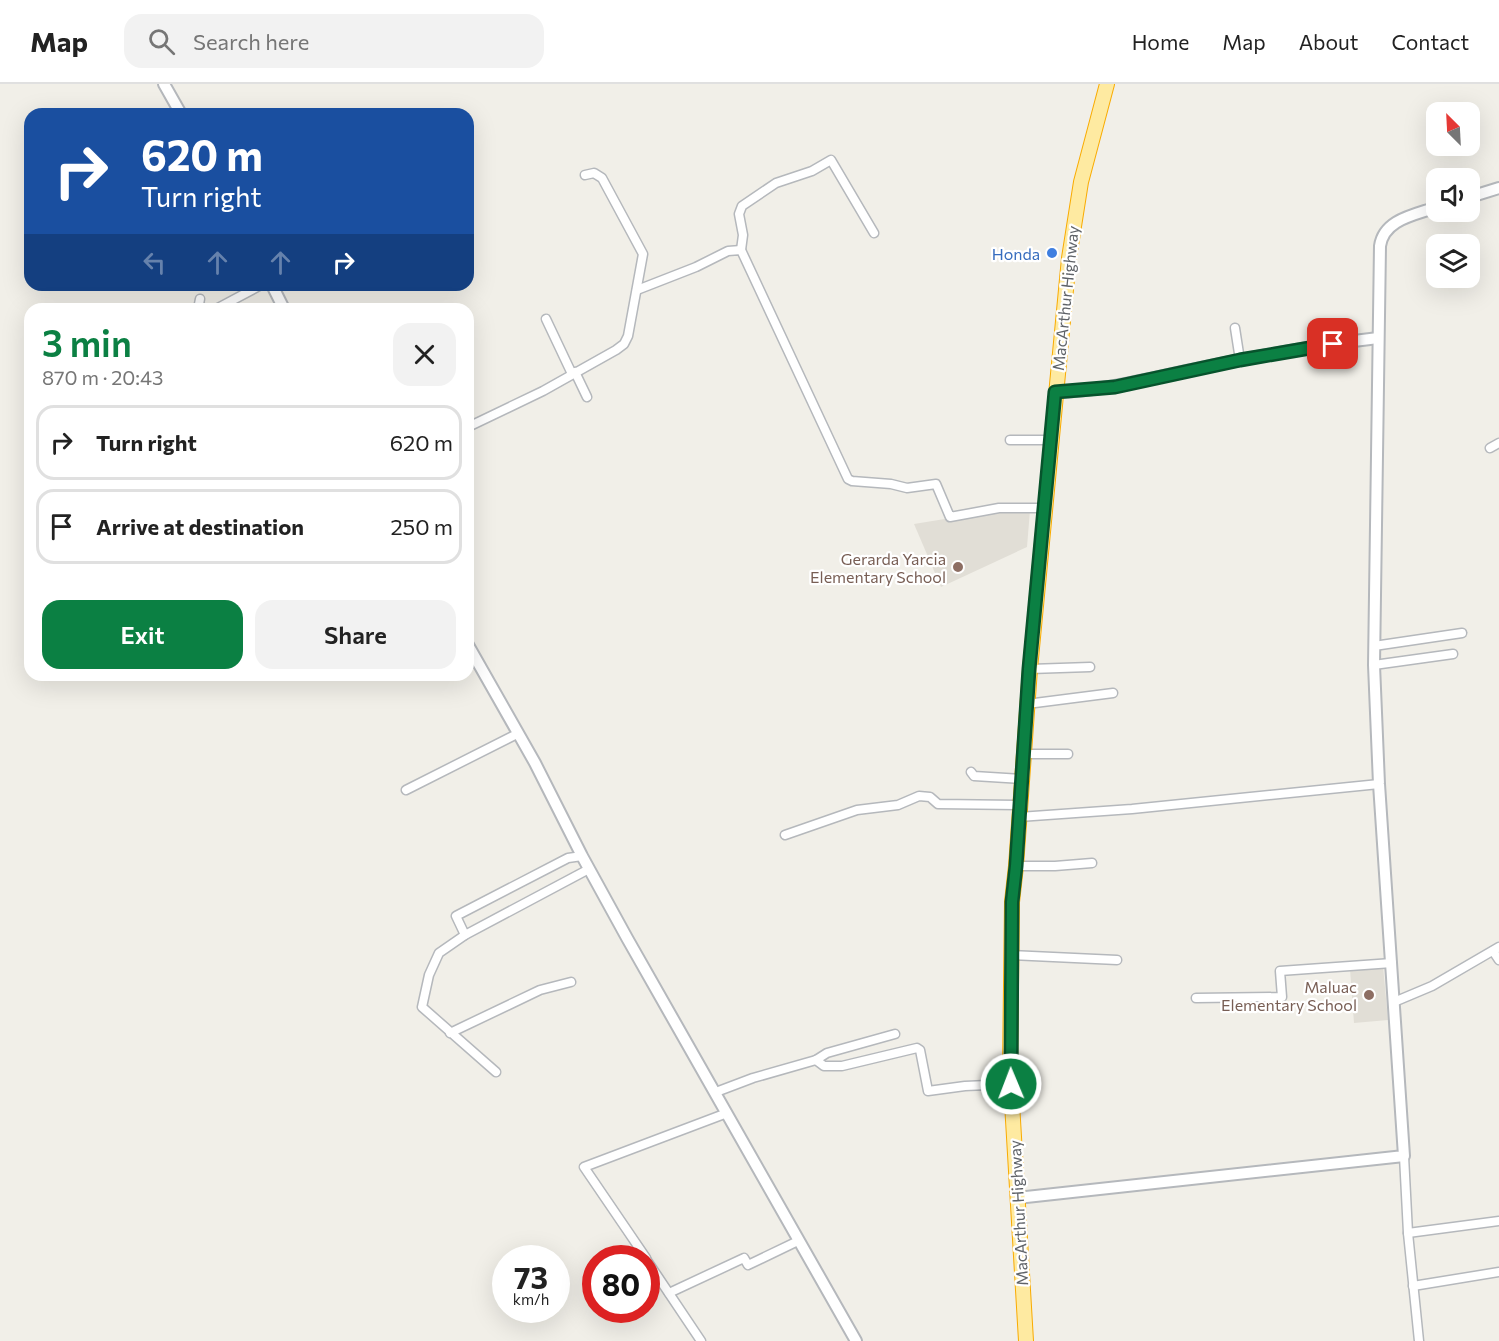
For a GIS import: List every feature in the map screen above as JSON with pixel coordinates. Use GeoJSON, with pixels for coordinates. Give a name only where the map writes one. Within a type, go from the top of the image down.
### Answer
{"type":"FeatureCollection","features":[{"type":"Feature","properties":{"kind":"highway","name":"MacArthur Highway"},"geometry":{"type":"LineString","coordinates":[[1026,1341],[1011,1084],[1012,902],[1029,669],[1055,392],[1076,204],[1107,84]]}},
{"type":"Feature","properties":{"kind":"street"},"geometry":{"type":"LineString","coordinates":[[164,84],[178,108]]}},
{"type":"Feature","properties":{"kind":"street"},"geometry":{"type":"LineString","coordinates":[[874,233],[831,160],[812,171],[776,183],[742,206],[739,214],[743,235],[741,250],[848,479],[907,488],[936,484],[950,517],[999,508],[1045,508]]}},
{"type":"Feature","properties":{"kind":"street"},"geometry":{"type":"LineString","coordinates":[[474,424],[616,351],[624,344],[628,336],[642,249],[602,178],[598,174],[585,175]]}},
{"type":"Feature","properties":{"kind":"street"},"geometry":{"type":"LineString","coordinates":[[1480,194],[1499,188]]}},
{"type":"Feature","properties":{"kind":"street"},"geometry":{"type":"LineString","coordinates":[[1419,1341],[1408,1233],[1392,963],[1378,784],[1374,646],[1381,238],[1394,223],[1426,211]]}},
{"type":"Feature","properties":{"kind":"street"},"geometry":{"type":"LineString","coordinates":[[637,290],[696,267],[728,251],[741,250]]}},
{"type":"Feature","properties":{"kind":"street"},"geometry":{"type":"LineString","coordinates":[[227,303],[250,291]]}},
{"type":"Feature","properties":{"kind":"street"},"geometry":{"type":"LineString","coordinates":[[546,319],[587,397]]}},
{"type":"Feature","properties":{"kind":"street"},"geometry":{"type":"LineString","coordinates":[[1235,328],[1240,360]]}},
{"type":"Feature","properties":{"kind":"street"},"geometry":{"type":"LineString","coordinates":[[1055,392],[1115,387],[1240,360],[1378,338]]}},
{"type":"Feature","properties":{"kind":"street"},"geometry":{"type":"LineString","coordinates":[[1010,441],[1051,440]]}},
{"type":"Feature","properties":{"kind":"street"},"geometry":{"type":"LineString","coordinates":[[1490,448],[1499,443]]}},
{"type":"Feature","properties":{"kind":"street"},"geometry":{"type":"LineString","coordinates":[[1374,646],[1462,633]]}},
{"type":"Feature","properties":{"kind":"street"},"geometry":{"type":"LineString","coordinates":[[1374,665],[1453,654]]}},
{"type":"Feature","properties":{"kind":"street"},"geometry":{"type":"LineString","coordinates":[[474,656],[535,763],[589,869],[856,1341]]}},
{"type":"Feature","properties":{"kind":"street"},"geometry":{"type":"LineString","coordinates":[[1029,669],[1090,667]]}},
{"type":"Feature","properties":{"kind":"street"},"geometry":{"type":"LineString","coordinates":[[1027,704],[1113,693]]}},
{"type":"Feature","properties":{"kind":"street"},"geometry":{"type":"LineString","coordinates":[[406,790],[517,734]]}},
{"type":"Feature","properties":{"kind":"street"},"geometry":{"type":"LineString","coordinates":[[1024,754],[1068,754]]}},
{"type":"Feature","properties":{"kind":"street"},"geometry":{"type":"LineString","coordinates":[[971,772],[974,777],[1022,779]]}},
{"type":"Feature","properties":{"kind":"street"},"geometry":{"type":"LineString","coordinates":[[785,835],[857,810],[898,805],[925,796],[938,804],[1019,811],[1132,810],[1378,784]]}},
{"type":"Feature","properties":{"kind":"street"},"geometry":{"type":"LineString","coordinates":[[465,935],[456,916],[568,858],[582,856]]}},
{"type":"Feature","properties":{"kind":"street"},"geometry":{"type":"LineString","coordinates":[[1016,866],[1092,863]]}},
{"type":"Feature","properties":{"kind":"street"},"geometry":{"type":"LineString","coordinates":[[496,1072],[422,1007],[429,975],[439,953],[465,935],[589,869]]}},
{"type":"Feature","properties":{"kind":"street"},"geometry":{"type":"LineString","coordinates":[[1394,1002],[1432,986],[1496,949],[1499,960]]}},
{"type":"Feature","properties":{"kind":"street"},"geometry":{"type":"LineString","coordinates":[[1012,956],[1118,960]]}},
{"type":"Feature","properties":{"kind":"street"},"geometry":{"type":"LineString","coordinates":[[1196,998],[1282,997],[1280,971],[1392,963]]}},
{"type":"Feature","properties":{"kind":"street"},"geometry":{"type":"LineString","coordinates":[[450,1033],[540,990],[571,982]]}},
{"type":"Feature","properties":{"kind":"street"},"geometry":{"type":"LineString","coordinates":[[716,1092],[753,1078],[816,1060],[827,1053],[895,1034]]}},
{"type":"Feature","properties":{"kind":"street"},"geometry":{"type":"LineString","coordinates":[[816,1060],[824,1066],[842,1066],[915,1047],[920,1050],[928,1092],[973,1085],[1011,1084]]}},
{"type":"Feature","properties":{"kind":"street"},"geometry":{"type":"LineString","coordinates":[[637,1245],[584,1167],[727,1113]]}},
{"type":"Feature","properties":{"kind":"street"},"geometry":{"type":"LineString","coordinates":[[1017,1198],[1404,1156]]}},
{"type":"Feature","properties":{"kind":"street"},"geometry":{"type":"LineString","coordinates":[[1408,1233],[1499,1221]]}},
{"type":"Feature","properties":{"kind":"street"},"geometry":{"type":"LineString","coordinates":[[669,1293],[744,1258],[748,1265],[798,1241]]}},
{"type":"Feature","properties":{"kind":"street"},"geometry":{"type":"LineString","coordinates":[[1413,1286],[1499,1272]]}},
{"type":"Feature","properties":{"kind":"street"},"geometry":{"type":"LineString","coordinates":[[660,1280],[701,1341]]}},
{"type":"Feature","properties":{"kind":"shaded area","name":"Gerarda Yarcia Elementary School"},"geometry":{"type":"Polygon","coordinates":[[[1012,508],[1030,510],[1027,547],[941,587],[914,524],[1012,508]]]}},
{"type":"Feature","properties":{"kind":"shaded area","name":"Maluac Elementary School"},"geometry":{"type":"Polygon","coordinates":[[[1383,966],[1388,1020],[1354,1023],[1350,969],[1383,966]]]}},
{"type":"Feature","properties":{"kind":"place","name":"Honda"},"geometry":{"type":"Point","coordinates":[1052,253]}},
{"type":"Feature","properties":{"kind":"place","name":"Gerarda Yarcia Elementary School"},"geometry":{"type":"Point","coordinates":[958,567]}},
{"type":"Feature","properties":{"kind":"place","name":"Maluac Elementary School"},"geometry":{"type":"Point","coordinates":[1369,995]}},
{"type":"Feature","properties":{"kind":"route"},"geometry":{"type":"LineString","coordinates":[[1011,1084],[1012,902],[1029,669],[1055,392],[1115,387],[1198,368],[1333,344]]}}]}
